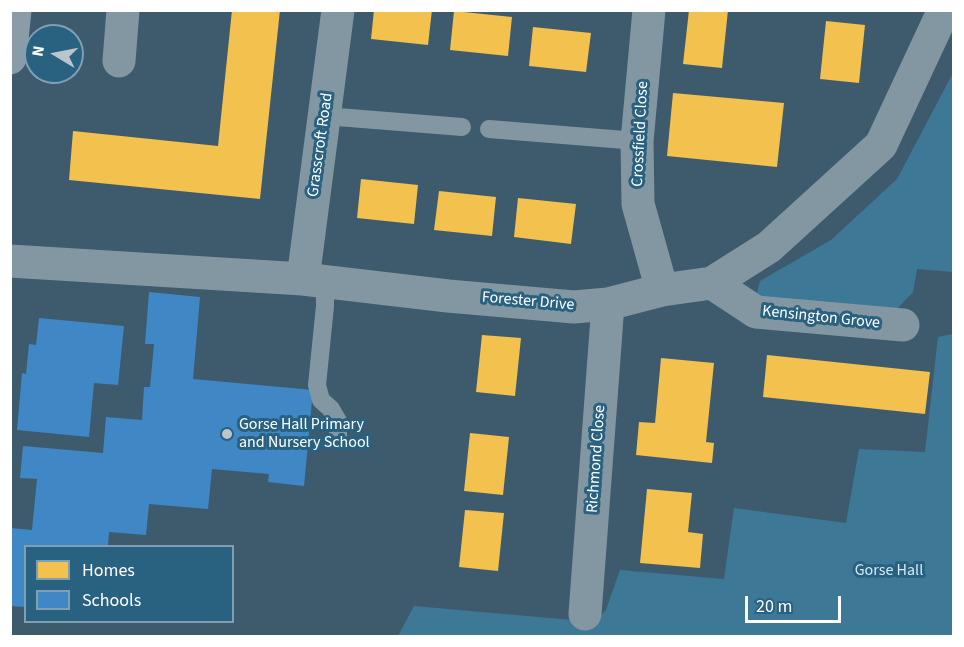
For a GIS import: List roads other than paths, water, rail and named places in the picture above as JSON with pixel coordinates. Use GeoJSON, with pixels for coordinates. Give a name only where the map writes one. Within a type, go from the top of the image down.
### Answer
{"type":"FeatureCollection","features":[{"type":"Feature","properties":{"kind":"main road"},"geometry":{"type":"LineString","coordinates":[[10,58],[15,10]]}},
{"type":"Feature","properties":{"kind":"street"},"geometry":{"type":"LineString","coordinates":[[119,61],[123,10]]}},
{"type":"Feature","properties":{"kind":"street","name":"Grasscroft Road"},"geometry":{"type":"LineString","coordinates":[[314,280],[325,116],[338,10]]}},
{"type":"Feature","properties":{"kind":"street","name":"Crossfield Close"},"geometry":{"type":"LineString","coordinates":[[649,10],[637,141],[638,204],[662,290]]}},
{"type":"Feature","properties":{"kind":"street","name":"Forester Drive"},"geometry":{"type":"LineString","coordinates":[[10,261],[314,280],[574,308],[608,304],[662,290],[712,283],[769,247],[881,145],[947,13]]}},
{"type":"Feature","properties":{"kind":"street","name":"Kensington Grove"},"geometry":{"type":"LineString","coordinates":[[712,283],[756,312],[903,326]]}},
{"type":"Feature","properties":{"kind":"street","name":"Richmond Close"},"geometry":{"type":"LineString","coordinates":[[585,614],[608,304]]}},
{"type":"Feature","properties":{"kind":"lane"},"geometry":{"type":"LineString","coordinates":[[325,116],[462,127]]}},
{"type":"Feature","properties":{"kind":"lane"},"geometry":{"type":"LineString","coordinates":[[489,129],[637,141]]}},
{"type":"Feature","properties":{"kind":"lane"},"geometry":{"type":"LineString","coordinates":[[314,280],[325,306],[317,385],[321,400],[331,409],[338,421],[338,441]]}},
{"type":"Feature","properties":{"kind":"place","name":"Gorse Hall Primary and Nursery School"},"geometry":{"type":"Point","coordinates":[227,434]}},
{"type":"Feature","properties":{"kind":"park label","name":"Gorse Hall"},"geometry":{"type":"Point","coordinates":[889,571]}}]}
